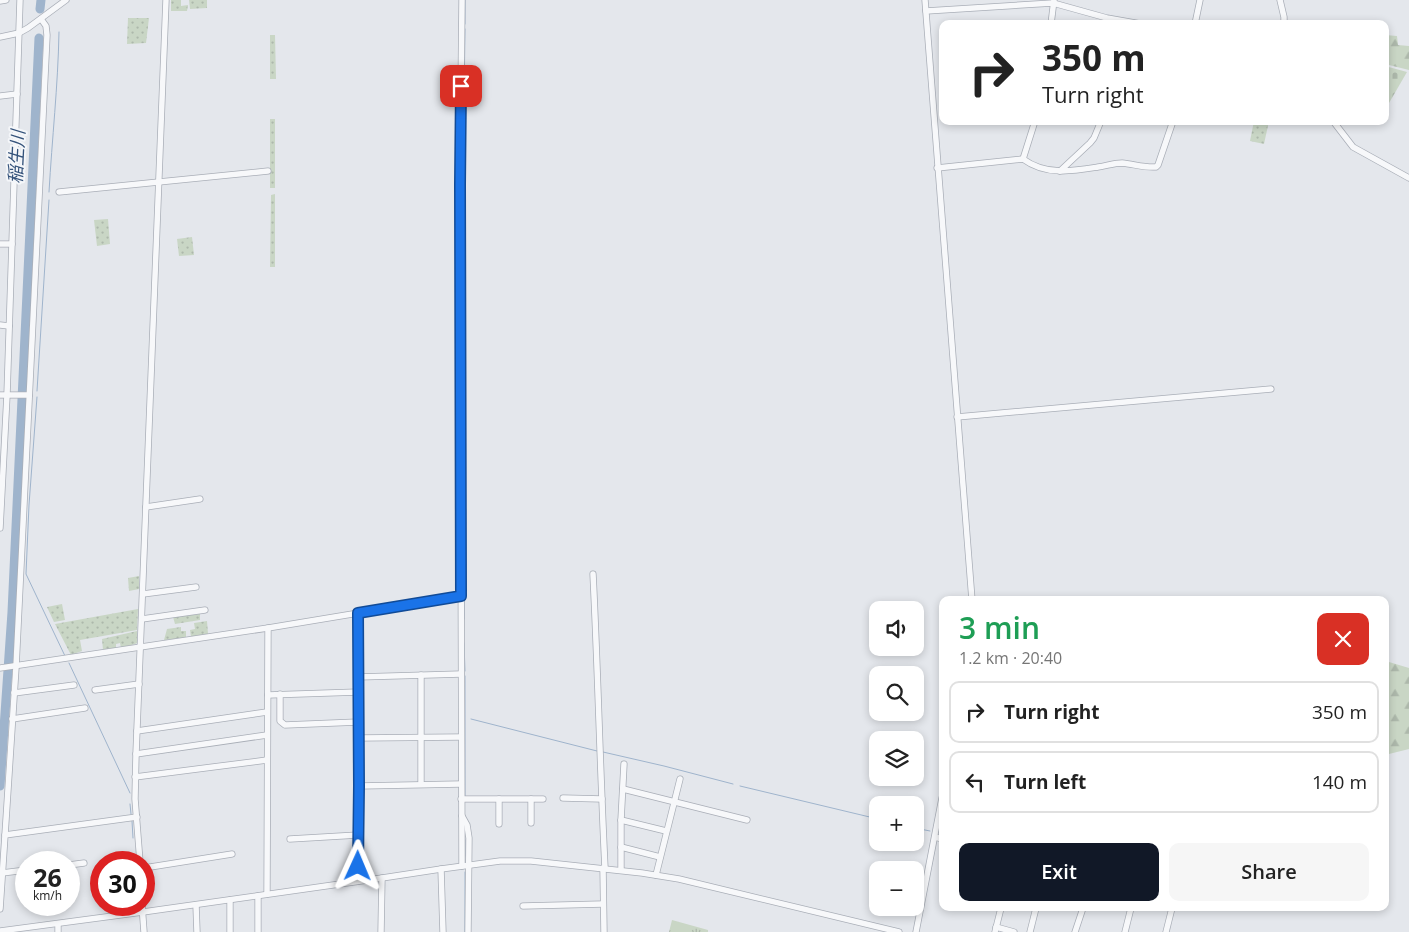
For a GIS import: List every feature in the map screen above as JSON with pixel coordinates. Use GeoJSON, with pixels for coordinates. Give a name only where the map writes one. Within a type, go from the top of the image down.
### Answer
{"type":"FeatureCollection","features":[{"type":"Feature","properties":{"kind":"street"},"geometry":{"type":"LineString","coordinates":[[0,1],[6,0]]}},
{"type":"Feature","properties":{"kind":"street"},"geometry":{"type":"LineString","coordinates":[[0,528],[9,358],[20,0]]}},
{"type":"Feature","properties":{"kind":"street"},"geometry":{"type":"LineString","coordinates":[[0,37],[19,33],[28,28],[66,0]]}},
{"type":"Feature","properties":{"kind":"street"},"geometry":{"type":"LineString","coordinates":[[139,851],[135,777],[166,0]]}},
{"type":"Feature","properties":{"kind":"street"},"geometry":{"type":"LineString","coordinates":[[462,0],[460,184],[461,800],[468,932]]}},
{"type":"Feature","properties":{"kind":"street"},"geometry":{"type":"LineString","coordinates":[[925,0],[972,596]]}},
{"type":"Feature","properties":{"kind":"street"},"geometry":{"type":"LineString","coordinates":[[1196,20],[1200,0]]}},
{"type":"Feature","properties":{"kind":"street"},"geometry":{"type":"LineString","coordinates":[[1280,0],[1284,20]]}},
{"type":"Feature","properties":{"kind":"street"},"geometry":{"type":"LineString","coordinates":[[926,11],[1053,1],[1119,20]]}},
{"type":"Feature","properties":{"kind":"street"},"geometry":{"type":"LineString","coordinates":[[1051,20],[1053,1]]}},
{"type":"Feature","properties":{"kind":"street"},"geometry":{"type":"LineString","coordinates":[[0,909],[14,693],[27,395],[47,35],[46,26],[41,19]]}},
{"type":"Feature","properties":{"kind":"street"},"geometry":{"type":"LineString","coordinates":[[0,96],[17,94]]}},
{"type":"Feature","properties":{"kind":"street"},"geometry":{"type":"LineString","coordinates":[[1023,159],[1034,125]]}},
{"type":"Feature","properties":{"kind":"street"},"geometry":{"type":"LineString","coordinates":[[1060,171],[1090,143],[1099,125]]}},
{"type":"Feature","properties":{"kind":"street"},"geometry":{"type":"LineString","coordinates":[[937,168],[1023,159],[1045,169],[1060,171],[1082,170],[1119,163],[1156,167],[1158,166],[1172,125]]}},
{"type":"Feature","properties":{"kind":"street"},"geometry":{"type":"LineString","coordinates":[[1336,125],[1353,147],[1409,178]]}},
{"type":"Feature","properties":{"kind":"street"},"geometry":{"type":"LineString","coordinates":[[59,192],[268,171]]}},
{"type":"Feature","properties":{"kind":"street"},"geometry":{"type":"LineString","coordinates":[[0,244],[12,244]]}},
{"type":"Feature","properties":{"kind":"street"},"geometry":{"type":"LineString","coordinates":[[0,325],[9,326]]}},
{"type":"Feature","properties":{"kind":"street"},"geometry":{"type":"LineString","coordinates":[[0,358],[9,358]]}},
{"type":"Feature","properties":{"kind":"street"},"geometry":{"type":"LineString","coordinates":[[957,417],[1270,389]]}},
{"type":"Feature","properties":{"kind":"street"},"geometry":{"type":"LineString","coordinates":[[0,395],[27,395]]}},
{"type":"Feature","properties":{"kind":"street"},"geometry":{"type":"LineString","coordinates":[[146,507],[200,499]]}},
{"type":"Feature","properties":{"kind":"street"},"geometry":{"type":"LineString","coordinates":[[593,574],[598,662],[604,932]]}},
{"type":"Feature","properties":{"kind":"street"},"geometry":{"type":"LineString","coordinates":[[143,594],[196,587]]}},
{"type":"Feature","properties":{"kind":"street"},"geometry":{"type":"LineString","coordinates":[[2,668],[268,628],[461,596]]}},
{"type":"Feature","properties":{"kind":"street"},"geometry":{"type":"LineString","coordinates":[[142,620],[205,610]]}},
{"type":"Feature","properties":{"kind":"street"},"geometry":{"type":"LineString","coordinates":[[358,613],[358,881]]}},
{"type":"Feature","properties":{"kind":"street"},"geometry":{"type":"LineString","coordinates":[[267,894],[268,628]]}},
{"type":"Feature","properties":{"kind":"street"},"geometry":{"type":"LineString","coordinates":[[358,677],[461,674]]}},
{"type":"Feature","properties":{"kind":"street"},"geometry":{"type":"LineString","coordinates":[[421,675],[421,784]]}},
{"type":"Feature","properties":{"kind":"street"},"geometry":{"type":"LineString","coordinates":[[95,690],[139,684]]}},
{"type":"Feature","properties":{"kind":"street"},"geometry":{"type":"LineString","coordinates":[[14,693],[74,685]]}},
{"type":"Feature","properties":{"kind":"street"},"geometry":{"type":"LineString","coordinates":[[268,695],[358,692]]}},
{"type":"Feature","properties":{"kind":"street"},"geometry":{"type":"LineString","coordinates":[[280,694],[280,721],[285,725],[358,722]]}},
{"type":"Feature","properties":{"kind":"street"},"geometry":{"type":"LineString","coordinates":[[12,719],[85,708]]}},
{"type":"Feature","properties":{"kind":"street"},"geometry":{"type":"LineString","coordinates":[[137,731],[267,712]]}},
{"type":"Feature","properties":{"kind":"street"},"geometry":{"type":"LineString","coordinates":[[136,754],[267,735]]}},
{"type":"Feature","properties":{"kind":"street"},"geometry":{"type":"LineString","coordinates":[[358,738],[462,736]]}},
{"type":"Feature","properties":{"kind":"street"},"geometry":{"type":"LineString","coordinates":[[135,777],[267,760]]}},
{"type":"Feature","properties":{"kind":"street"},"geometry":{"type":"LineString","coordinates":[[621,870],[624,764]]}},
{"type":"Feature","properties":{"kind":"street"},"geometry":{"type":"LineString","coordinates":[[656,875],[680,779]]}},
{"type":"Feature","properties":{"kind":"street"},"geometry":{"type":"LineString","coordinates":[[359,786],[461,784]]}},
{"type":"Feature","properties":{"kind":"street"},"geometry":{"type":"LineString","coordinates":[[623,789],[747,820]]}},
{"type":"Feature","properties":{"kind":"street"},"geometry":{"type":"LineString","coordinates":[[563,798],[602,799]]}},
{"type":"Feature","properties":{"kind":"street"},"geometry":{"type":"LineString","coordinates":[[499,799],[499,824]]}},
{"type":"Feature","properties":{"kind":"street"},"geometry":{"type":"LineString","coordinates":[[531,799],[531,823]]}},
{"type":"Feature","properties":{"kind":"street"},"geometry":{"type":"LineString","coordinates":[[461,800],[543,799]]}},
{"type":"Feature","properties":{"kind":"street"},"geometry":{"type":"LineString","coordinates":[[916,932],[939,815]]}},
{"type":"Feature","properties":{"kind":"street"},"geometry":{"type":"LineString","coordinates":[[5,835],[137,817]]}},
{"type":"Feature","properties":{"kind":"street"},"geometry":{"type":"LineString","coordinates":[[621,820],[666,831]]}},
{"type":"Feature","properties":{"kind":"street"},"geometry":{"type":"LineString","coordinates":[[290,839],[358,835]]}},
{"type":"Feature","properties":{"kind":"street"},"geometry":{"type":"LineString","coordinates":[[935,837],[939,838]]}},
{"type":"Feature","properties":{"kind":"street"},"geometry":{"type":"LineString","coordinates":[[621,846],[660,857]]}},
{"type":"Feature","properties":{"kind":"street"},"geometry":{"type":"LineString","coordinates":[[155,866],[232,854]]}},
{"type":"Feature","properties":{"kind":"street"},"geometry":{"type":"LineString","coordinates":[[155,910],[440,869],[500,862],[532,861],[656,875],[899,932]]}},
{"type":"Feature","properties":{"kind":"street"},"geometry":{"type":"LineString","coordinates":[[80,864],[84,863]]}},
{"type":"Feature","properties":{"kind":"street"},"geometry":{"type":"LineString","coordinates":[[440,869],[443,932]]}},
{"type":"Feature","properties":{"kind":"street"},"geometry":{"type":"LineString","coordinates":[[2,873],[15,871]]}},
{"type":"Feature","properties":{"kind":"street"},"geometry":{"type":"LineString","coordinates":[[381,932],[382,878]]}},
{"type":"Feature","properties":{"kind":"street"},"geometry":{"type":"LineString","coordinates":[[258,896],[258,932]]}},
{"type":"Feature","properties":{"kind":"street"},"geometry":{"type":"LineString","coordinates":[[230,900],[230,932]]}},
{"type":"Feature","properties":{"kind":"street"},"geometry":{"type":"LineString","coordinates":[[196,904],[196,932]]}},
{"type":"Feature","properties":{"kind":"street"},"geometry":{"type":"LineString","coordinates":[[523,906],[603,904]]}},
{"type":"Feature","properties":{"kind":"street"},"geometry":{"type":"LineString","coordinates":[[999,911],[995,930],[1014,932]]}},
{"type":"Feature","properties":{"kind":"street"},"geometry":{"type":"LineString","coordinates":[[1030,932],[1035,911]]}},
{"type":"Feature","properties":{"kind":"street"},"geometry":{"type":"LineString","coordinates":[[1075,932],[1082,911]]}},
{"type":"Feature","properties":{"kind":"street"},"geometry":{"type":"LineString","coordinates":[[1125,932],[1130,911]]}},
{"type":"Feature","properties":{"kind":"street"},"geometry":{"type":"LineString","coordinates":[[1166,932],[1171,911]]}},
{"type":"Feature","properties":{"kind":"street"},"geometry":{"type":"LineString","coordinates":[[0,931],[30,930],[115,916]]}},
{"type":"Feature","properties":{"kind":"street"},"geometry":{"type":"LineString","coordinates":[[143,916],[144,932]]}},
{"type":"Feature","properties":{"kind":"street"},"geometry":{"type":"LineString","coordinates":[[58,924],[58,932]]}},
{"type":"Feature","properties":{"kind":"green space"},"geometry":{"type":"Polygon","coordinates":[[[171,0],[181,0],[181,6],[188,5],[187,11],[171,11],[171,0]]]}},
{"type":"Feature","properties":{"kind":"green space"},"geometry":{"type":"Polygon","coordinates":[[[189,0],[207,0],[207,8],[190,9],[189,0]]]}},
{"type":"Feature","properties":{"kind":"green space"},"geometry":{"type":"Polygon","coordinates":[[[128,18],[149,18],[146,43],[127,44],[128,18]]]}},
{"type":"Feature","properties":{"kind":"green space"},"geometry":{"type":"Polygon","coordinates":[[[270,35],[275,35],[276,79],[270,79],[270,35]]]}},
{"type":"Feature","properties":{"kind":"green space"},"geometry":{"type":"Polygon","coordinates":[[[1389,35],[1397,36],[1398,45],[1409,46],[1409,70],[1389,65],[1389,35]]]}},
{"type":"Feature","properties":{"kind":"green space"},"geometry":{"type":"Polygon","coordinates":[[[1389,67],[1407,72],[1389,103],[1389,67]]]}},
{"type":"Feature","properties":{"kind":"green space"},"geometry":{"type":"Polygon","coordinates":[[[270,119],[275,119],[275,188],[270,188],[270,119]]]}},
{"type":"Feature","properties":{"kind":"green space"},"geometry":{"type":"Polygon","coordinates":[[[1253,125],[1268,125],[1264,144],[1250,141],[1253,125]]]}},
{"type":"Feature","properties":{"kind":"green space"},"geometry":{"type":"Polygon","coordinates":[[[275,194],[275,267],[270,267],[271,195],[275,194]]]}},
{"type":"Feature","properties":{"kind":"green space"},"geometry":{"type":"Polygon","coordinates":[[[108,219],[110,244],[97,246],[94,220],[108,219]]]}},
{"type":"Feature","properties":{"kind":"green space"},"geometry":{"type":"Polygon","coordinates":[[[192,237],[194,255],[179,256],[177,239],[192,237]]]}},
{"type":"Feature","properties":{"kind":"green space"},"geometry":{"type":"Polygon","coordinates":[[[139,576],[139,589],[129,591],[128,578],[139,576]]]}},
{"type":"Feature","properties":{"kind":"green space"},"geometry":{"type":"Polygon","coordinates":[[[62,604],[65,620],[54,622],[47,607],[62,604]]]}},
{"type":"Feature","properties":{"kind":"green space"},"geometry":{"type":"Polygon","coordinates":[[[138,609],[137,630],[80,640],[82,651],[71,655],[55,624],[138,609]]]}},
{"type":"Feature","properties":{"kind":"green space"},"geometry":{"type":"Polygon","coordinates":[[[200,614],[200,620],[175,624],[173,617],[200,614]]]}},
{"type":"Feature","properties":{"kind":"green space"},"geometry":{"type":"Polygon","coordinates":[[[207,621],[208,634],[191,637],[190,630],[195,629],[194,623],[207,621]]]}},
{"type":"Feature","properties":{"kind":"green space"},"geometry":{"type":"Polygon","coordinates":[[[181,627],[181,631],[186,631],[186,638],[164,640],[167,629],[181,627]]]}},
{"type":"Feature","properties":{"kind":"green space"},"geometry":{"type":"Polygon","coordinates":[[[137,631],[137,643],[121,648],[120,643],[116,644],[116,648],[103,650],[102,639],[137,631]]]}},
{"type":"Feature","properties":{"kind":"green space"},"geometry":{"type":"Polygon","coordinates":[[[1389,662],[1409,668],[1409,749],[1389,754],[1389,662]]]}},
{"type":"Feature","properties":{"kind":"green space"},"geometry":{"type":"Polygon","coordinates":[[[672,920],[708,930],[708,932],[669,932],[672,920]]]}},
{"type":"Feature","properties":{"kind":"waterway","name":"稲生川"},"geometry":{"type":"LineString","coordinates":[[40,9],[41,0]]}},
{"type":"Feature","properties":{"kind":"waterway"},"geometry":{"type":"LineString","coordinates":[[465,0],[465,24]]}},
{"type":"Feature","properties":{"kind":"waterway"},"geometry":{"type":"LineString","coordinates":[[464,104],[465,29]]}},
{"type":"Feature","properties":{"kind":"waterway"},"geometry":{"type":"LineString","coordinates":[[49,192],[59,32]]}},
{"type":"Feature","properties":{"kind":"waterway","name":"稲生川"},"geometry":{"type":"LineString","coordinates":[[0,786],[12,612],[39,38]]}},
{"type":"Feature","properties":{"kind":"waterway"},"geometry":{"type":"LineString","coordinates":[[464,109],[464,182]]}},
{"type":"Feature","properties":{"kind":"waterway"},"geometry":{"type":"LineString","coordinates":[[464,187],[464,261]]}},
{"type":"Feature","properties":{"kind":"waterway"},"geometry":{"type":"LineString","coordinates":[[37,391],[49,200]]}},
{"type":"Feature","properties":{"kind":"waterway"},"geometry":{"type":"LineString","coordinates":[[464,266],[464,318]]}},
{"type":"Feature","properties":{"kind":"waterway"},"geometry":{"type":"LineString","coordinates":[[464,324],[464,450]]}},
{"type":"Feature","properties":{"kind":"waterway"},"geometry":{"type":"LineString","coordinates":[[37,397],[26,574],[65,656]]}},
{"type":"Feature","properties":{"kind":"waterway"},"geometry":{"type":"LineString","coordinates":[[464,455],[464,592]]}},
{"type":"Feature","properties":{"kind":"waterway"},"geometry":{"type":"LineString","coordinates":[[464,599],[464,619]]}},
{"type":"Feature","properties":{"kind":"waterway"},"geometry":{"type":"LineString","coordinates":[[464,643],[465,671]]}},
{"type":"Feature","properties":{"kind":"waterway"},"geometry":{"type":"LineString","coordinates":[[69,663],[130,793]]}},
{"type":"Feature","properties":{"kind":"waterway"},"geometry":{"type":"LineString","coordinates":[[465,676],[465,796]]}},
{"type":"Feature","properties":{"kind":"waterway"},"geometry":{"type":"LineString","coordinates":[[471,719],[597,751]]}},
{"type":"Feature","properties":{"kind":"waterway"},"geometry":{"type":"LineString","coordinates":[[603,752],[733,784]]}},
{"type":"Feature","properties":{"kind":"waterway"},"geometry":{"type":"LineString","coordinates":[[740,786],[869,817]]}},
{"type":"Feature","properties":{"kind":"waterway"},"geometry":{"type":"LineString","coordinates":[[130,804],[131,814]]}},
{"type":"Feature","properties":{"kind":"waterway"},"geometry":{"type":"LineString","coordinates":[[132,821],[133,838]]}},
{"type":"Feature","properties":{"kind":"waterway"},"geometry":{"type":"LineString","coordinates":[[924,830],[930,831]]}},
{"type":"Feature","properties":{"kind":"waterway"},"geometry":{"type":"LineString","coordinates":[[465,840],[465,856]]}},
{"type":"Feature","properties":{"kind":"waterway"},"geometry":{"type":"LineString","coordinates":[[465,872],[465,932]]}},
{"type":"Feature","properties":{"kind":"route"},"geometry":{"type":"LineString","coordinates":[[358,866],[358,613],[461,596],[461,86]]}}]}
